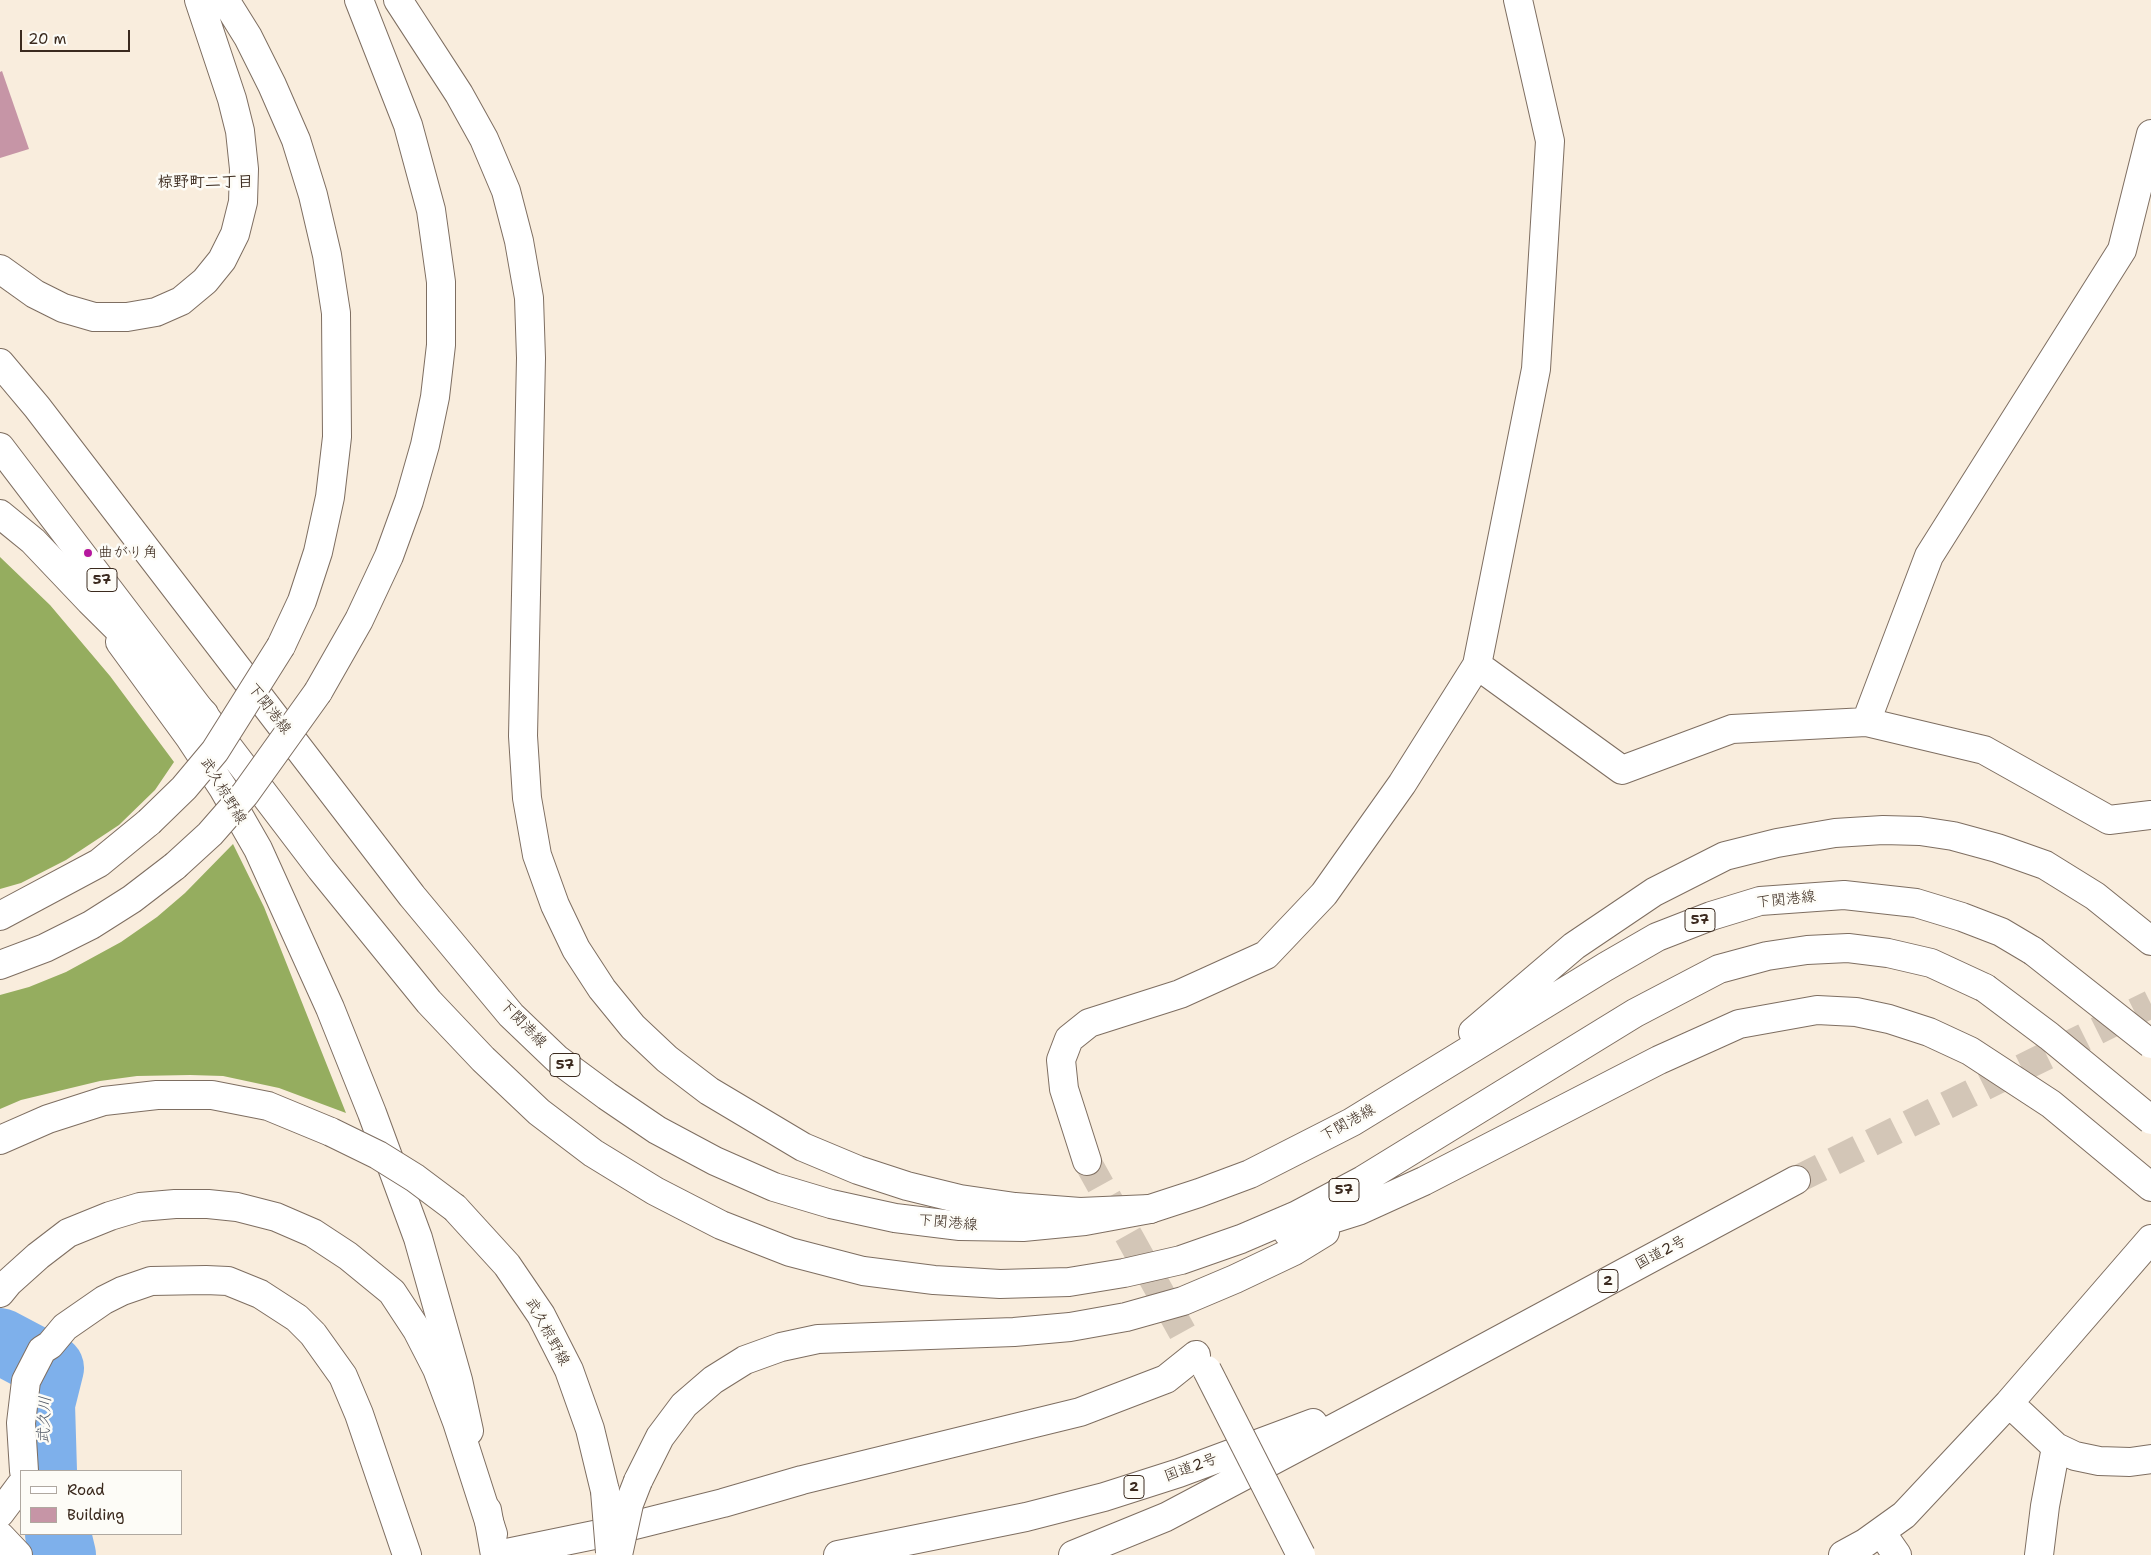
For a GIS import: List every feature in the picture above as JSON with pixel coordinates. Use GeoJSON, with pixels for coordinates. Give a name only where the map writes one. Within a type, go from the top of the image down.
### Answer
{"type":"FeatureCollection","features":[{"type":"Feature","properties":{"kind":"main road"},"geometry":{"type":"LineString","coordinates":[[0,269],[35,294],[63,308],[94,317],[127,317],[156,312],[181,301],[205,281],[222,260],[235,234],[243,202],[244,169],[240,131],[232,99],[199,0]]}},
{"type":"Feature","properties":{"kind":"main road"},"geometry":{"type":"LineString","coordinates":[[0,916],[99,863],[149,822],[184,788],[215,751],[247,703],[281,646],[302,601],[318,552],[330,497],[337,437],[336,313],[327,255],[296,140],[248,37],[225,0]]}},
{"type":"Feature","properties":{"kind":"main road"},"geometry":{"type":"LineString","coordinates":[[0,965],[45,948],[91,925],[132,899],[175,866],[210,834],[245,794],[318,692],[360,620],[389,556],[409,501],[426,445],[434,407],[441,345],[441,282],[431,210],[408,125],[359,0]]}},
{"type":"Feature","properties":{"kind":"main road"},"geometry":{"type":"LineString","coordinates":[[398,0],[459,94],[484,139],[506,192],[519,240],[529,298],[531,358],[523,736],[527,798],[537,855],[555,905],[576,948],[602,989],[633,1027],[667,1059],[709,1091],[803,1148],[858,1170],[907,1186],[960,1199],[1015,1207],[1080,1212],[1150,1209]]}},
{"type":"Feature","properties":{"kind":"main road"},"geometry":{"type":"LineString","coordinates":[[1088,1161],[1064,1089],[1061,1060],[1069,1039],[1089,1023],[1180,994],[1266,954],[1324,894],[1402,784],[1477,665],[1536,369],[1550,141],[1518,0]]}},
{"type":"Feature","properties":{"kind":"main road"},"geometry":{"type":"LineString","coordinates":[[1866,722],[1929,556],[2122,250],[2151,134]]}},
{"type":"Feature","properties":{"kind":"main road","name":"下関港線"},"geometry":{"type":"LineString","coordinates":[[0,363],[43,415],[412,896],[511,1015],[557,1059],[606,1096],[657,1130],[715,1161],[774,1187],[831,1204],[895,1218],[960,1226],[1023,1227],[1067,1223],[1150,1209],[1250,1174],[1352,1122],[1402,1093],[1605,966],[1656,937],[1711,916],[1760,901],[1844,895],[1916,903],[1962,917],[2001,932],[2033,951],[2151,1044]]}},
{"type":"Feature","properties":{"kind":"main road","name":"武久椋野線"},"geometry":{"type":"LineString","coordinates":[[0,448],[90,601],[190,738],[223,788],[258,849],[330,1008],[372,1113],[418,1238],[458,1380],[495,1548]]}},
{"type":"Feature","properties":{"kind":"main road","name":"57"},"geometry":{"type":"LineString","coordinates":[[0,448],[321,869],[429,1002],[482,1059],[539,1112],[585,1147],[655,1191],[721,1226],[790,1252],[862,1271],[934,1280],[1000,1284],[1069,1282],[1124,1273],[1181,1260],[1241,1239],[1297,1215],[1363,1180],[1635,1013],[1720,969],[1767,956],[1807,950],[1848,948],[1888,953],[1931,963],[1985,988],[2050,1036],[2151,1120]]}},
{"type":"Feature","properties":{"kind":"main road"},"geometry":{"type":"LineString","coordinates":[[0,514],[33,541],[90,601],[204,714]]}},
{"type":"Feature","properties":{"kind":"main road"},"geometry":{"type":"LineString","coordinates":[[1477,665],[1622,770],[1732,729],[1866,722],[1984,750],[2110,820],[2151,815]]}},
{"type":"Feature","properties":{"kind":"main road"},"geometry":{"type":"LineString","coordinates":[[1402,1093],[1574,946],[1654,892],[1725,856],[1777,843],[1835,833],[1883,830],[1920,831],[1953,836],[1996,848],[2044,865],[2095,896],[2151,941]]}},
{"type":"Feature","properties":{"kind":"main road"},"geometry":{"type":"LineString","coordinates":[[1181,1260],[1262,1240],[1358,1211],[1424,1181],[1659,1060],[1739,1024],[1816,1010],[1856,1012],[1889,1019],[1928,1032],[1970,1051],[2051,1104],[2151,1187]]}},
{"type":"Feature","properties":{"kind":"main road","name":"武久椋野線"},"geometry":{"type":"LineString","coordinates":[[0,1140],[48,1118],[104,1101],[158,1095],[212,1095],[268,1106],[331,1132],[386,1160],[415,1178],[455,1208],[507,1266],[541,1315],[569,1370],[590,1429],[604,1491],[610,1555]]}},
{"type":"Feature","properties":{"kind":"main road"},"geometry":{"type":"LineString","coordinates":[[618,1555],[629,1504],[660,1437],[684,1405],[713,1380],[745,1360],[780,1347],[818,1339],[1014,1332],[1070,1327],[1126,1317],[1183,1301],[1294,1251],[1358,1211],[1496,1098]]}},
{"type":"Feature","properties":{"kind":"main road","name":"国道2号"},"geometry":{"type":"LineString","coordinates":[[1073,1555],[1166,1517],[1796,1180]]}},
{"type":"Feature","properties":{"kind":"main road"},"geometry":{"type":"LineString","coordinates":[[0,1293],[9,1282],[38,1256],[68,1233],[110,1216],[140,1207],[208,1204],[237,1207],[276,1217],[313,1233],[348,1256],[392,1292],[417,1330],[437,1369],[457,1422],[495,1548],[600,1534],[724,1503],[802,1480],[1080,1412],[1166,1379],[1196,1353],[1301,1555]]}},
{"type":"Feature","properties":{"kind":"main road"},"geometry":{"type":"LineString","coordinates":[[1843,1555],[1881,1532],[1904,1515],[2009,1403],[2151,1239]]}},
{"type":"Feature","properties":{"kind":"main road"},"geometry":{"type":"LineString","coordinates":[[24,1470],[21,1424],[26,1381],[36,1360],[66,1327],[104,1300],[122,1291],[151,1281],[206,1280],[228,1282],[260,1294],[302,1324],[326,1352],[343,1376],[359,1414],[407,1555]]}},
{"type":"Feature","properties":{"kind":"main road","name":"国道2号"},"geometry":{"type":"LineString","coordinates":[[838,1555],[1026,1517],[1104,1497],[1178,1473],[1419,1383]]}},
{"type":"Feature","properties":{"kind":"main road"},"geometry":{"type":"LineString","coordinates":[[2009,1403],[2056,1447],[2074,1456],[2099,1461],[2130,1462],[2151,1459]]}},
{"type":"Feature","properties":{"kind":"main road"},"geometry":{"type":"LineString","coordinates":[[2039,1555],[2045,1506],[2056,1447]]}},
{"type":"Feature","properties":{"kind":"main road"},"geometry":{"type":"LineString","coordinates":[[0,1513],[20,1486]]}},
{"type":"Feature","properties":{"kind":"main road"},"geometry":{"type":"LineString","coordinates":[[1107,1555],[1166,1517]]}},
{"type":"Feature","properties":{"kind":"main road"},"geometry":{"type":"LineString","coordinates":[[1881,1532],[1897,1555]]}},
{"type":"Feature","properties":{"kind":"main road"},"geometry":{"type":"LineString","coordinates":[[0,1536],[18,1555]]}},
{"type":"Feature","properties":{"kind":"green space"},"geometry":{"type":"Polygon","coordinates":[[[0,557],[50,605],[110,676],[174,762],[155,790],[119,825],[66,860],[21,883],[0,889],[0,557]]]}},
{"type":"Feature","properties":{"kind":"green space"},"geometry":{"type":"Polygon","coordinates":[[[233,844],[264,907],[346,1113],[279,1088],[223,1076],[190,1075],[137,1076],[100,1081],[21,1100],[0,1109],[0,995],[29,987],[66,972],[121,942],[157,917],[185,893],[233,844]]]}},
{"type":"Feature","properties":{"kind":"building"},"geometry":{"type":"Polygon","coordinates":[[[2,71],[29,149],[0,158],[0,72],[2,71]]]}},
{"type":"Feature","properties":{"kind":"waterway","name":"武久川"},"geometry":{"type":"LineString","coordinates":[[0,1341],[51,1368],[42,1404],[44,1470]]}},
{"type":"Feature","properties":{"kind":"waterway","name":"武久川"},"geometry":{"type":"LineString","coordinates":[[58,1535],[63,1555]]}},
{"type":"Feature","properties":{"kind":"tunnel"},"geometry":{"type":"LineString","coordinates":[[1796,1180],[2151,1004]]}},
{"type":"Feature","properties":{"kind":"tunnel"},"geometry":{"type":"LineString","coordinates":[[1087,1161],[1184,1335]]}},
{"type":"Feature","properties":{"kind":"place","name":"曲がり角"},"geometry":{"type":"Point","coordinates":[88,553]}},
{"type":"Feature","properties":{"kind":"district","name":"椋野町二丁目"},"geometry":{"type":"Point","coordinates":[205,183]}}]}
